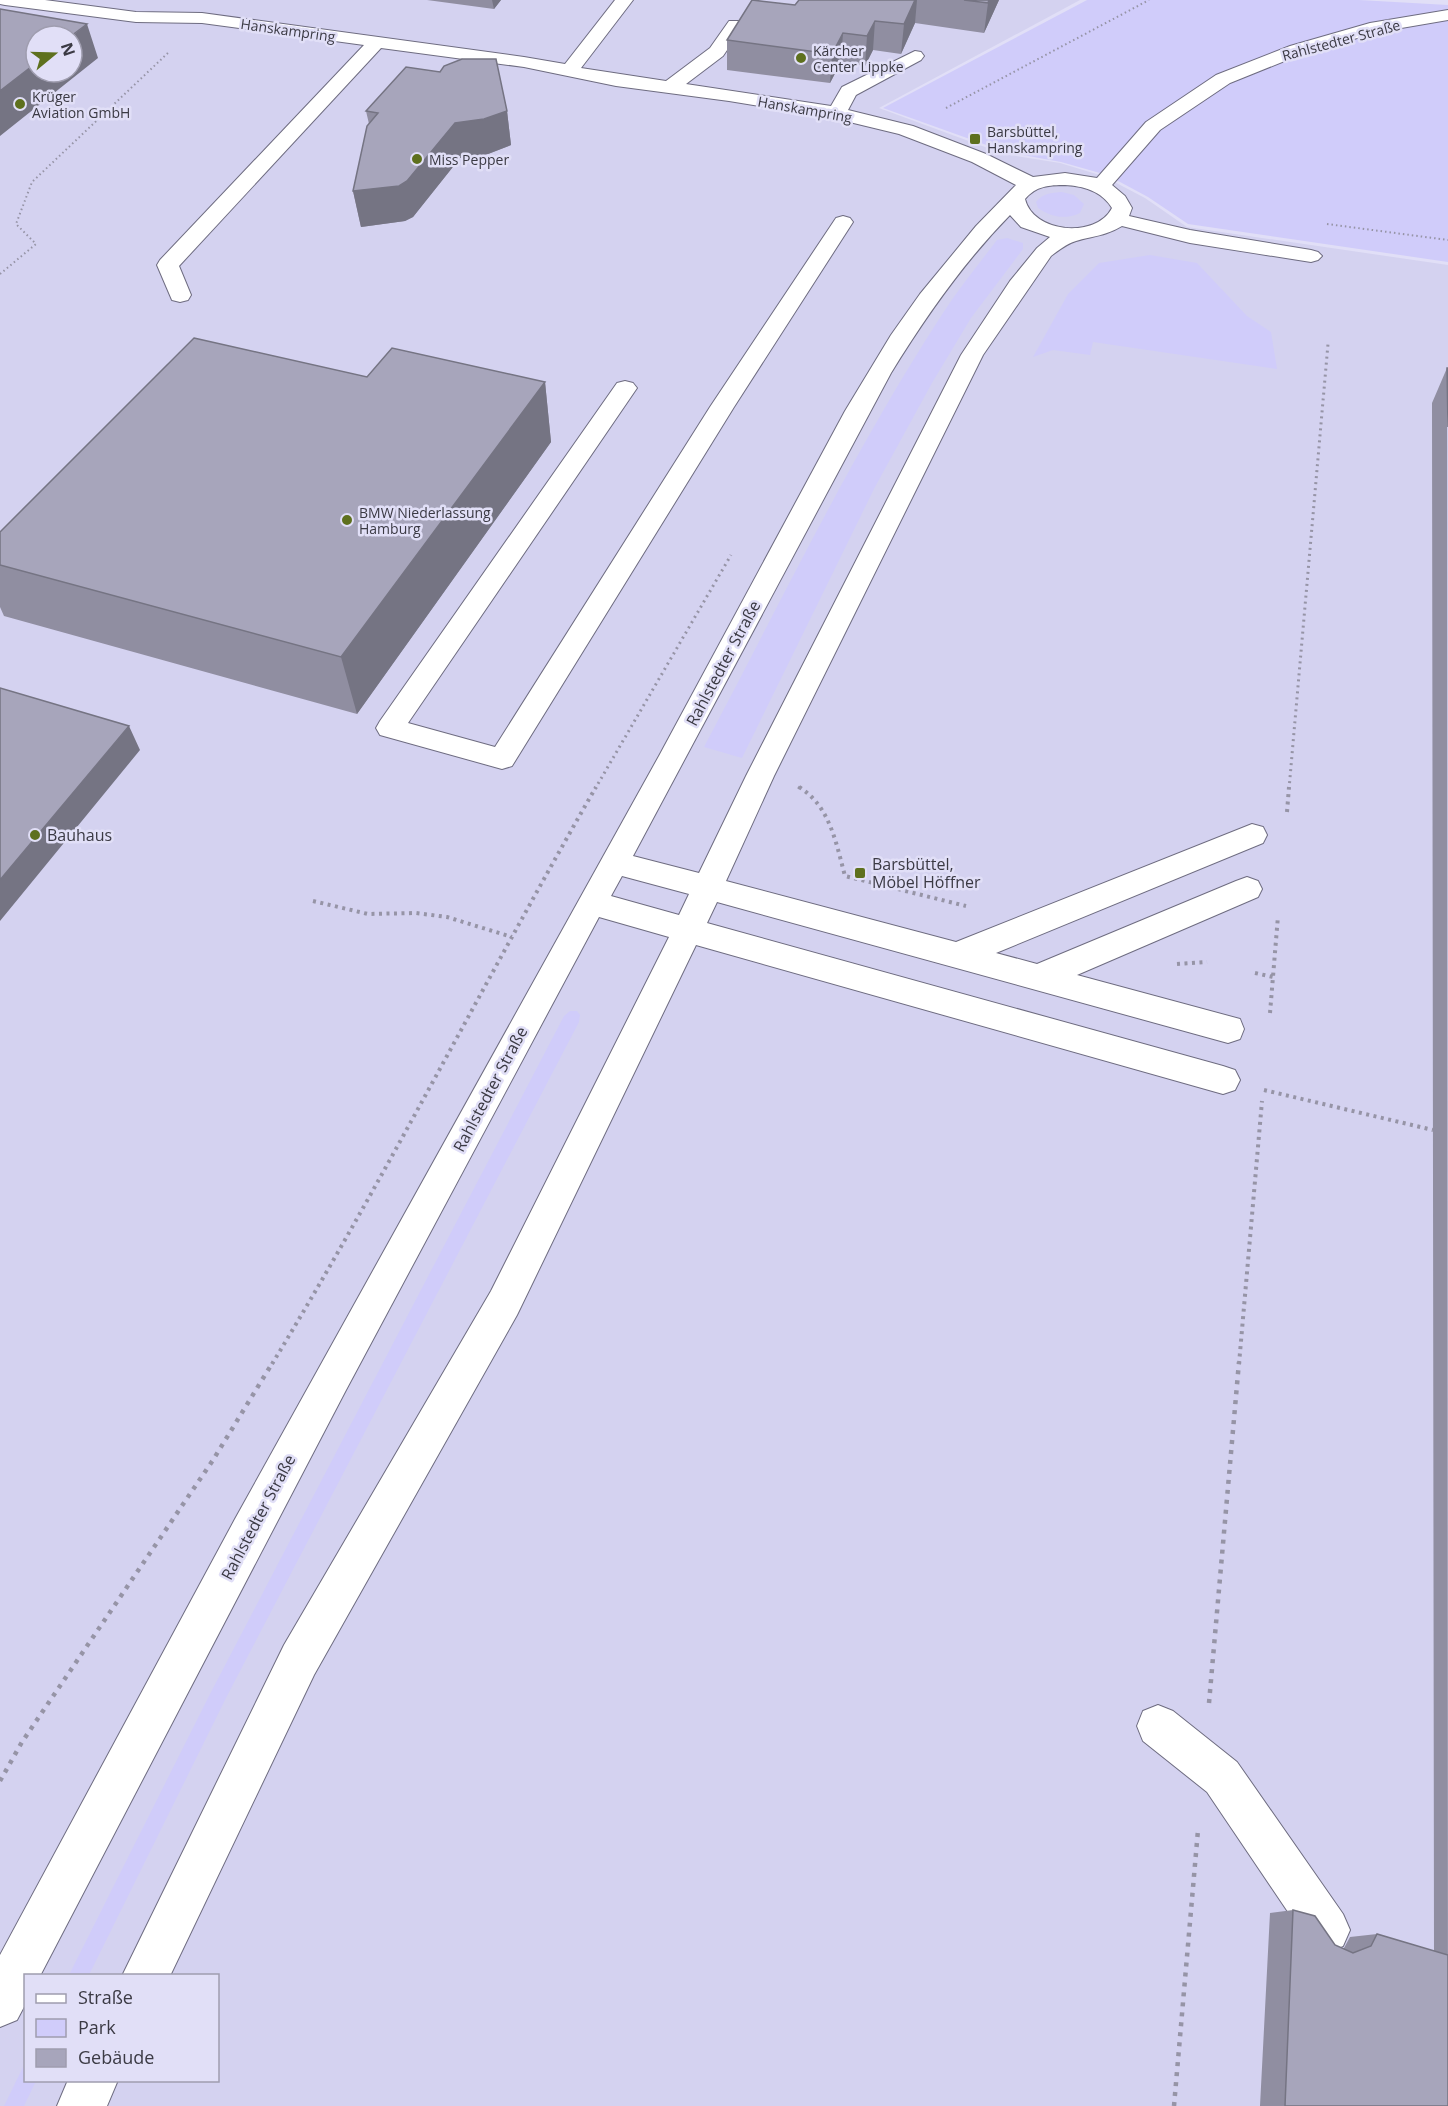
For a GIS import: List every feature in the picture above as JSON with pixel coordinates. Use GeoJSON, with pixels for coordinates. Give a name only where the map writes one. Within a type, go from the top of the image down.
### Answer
{"type":"FeatureCollection","features":[{"type":"Feature","properties":{"kind":"street","name":"Hanskampring"},"geometry":{"type":"LineString","coordinates":[[5,0],[136,17],[202,18],[524,62],[668,88],[837,114],[906,130],[979,158],[1023,192]]}},
{"type":"Feature","properties":{"kind":"street"},"geometry":{"type":"LineString","coordinates":[[569,71],[624,0]]}},
{"type":"Feature","properties":{"kind":"street","name":"Rahlstedter Straße"},"geometry":{"type":"LineString","coordinates":[[1100,187],[1153,126],[1223,79],[1296,50],[1376,27],[1448,15]]}},
{"type":"Feature","properties":{"kind":"street"},"geometry":{"type":"LineString","coordinates":[[668,88],[717,52],[735,25]]}},
{"type":"Feature","properties":{"kind":"street"},"geometry":{"type":"LineString","coordinates":[[180,295],[168,265],[377,42]]}},
{"type":"Feature","properties":{"kind":"street"},"geometry":{"type":"LineString","coordinates":[[837,114],[849,91],[915,56]]}},
{"type":"Feature","properties":{"kind":"street"},"geometry":{"type":"LineString","coordinates":[[146,1974],[299,1660],[504,1303],[688,930],[760,776],[972,355],[1018,286],[1044,252],[1075,234],[1104,229],[1118,219],[1122,208],[1118,200],[1100,187],[1065,179],[1043,180],[1023,192],[1018,213],[1033,225],[1075,234]]}},
{"type":"Feature","properties":{"kind":"street","name":"Rahlstedter Straße"},"geometry":{"type":"LineString","coordinates":[[0,2003],[157,1702],[680,743],[846,432],[892,351],[943,279],[974,239],[1023,192]]}},
{"type":"Feature","properties":{"kind":"street"},"geometry":{"type":"LineString","coordinates":[[1118,219],[1156,231],[1311,256]]}},
{"type":"Feature","properties":{"kind":"street"},"geometry":{"type":"LineString","coordinates":[[624,388],[390,728],[502,759],[722,407],[843,222]]}},
{"type":"Feature","properties":{"kind":"street"},"geometry":{"type":"LineString","coordinates":[[956,956],[1252,835]]}},
{"type":"Feature","properties":{"kind":"street"},"geometry":{"type":"LineString","coordinates":[[614,862],[1228,1029]]}},
{"type":"Feature","properties":{"kind":"street"},"geometry":{"type":"LineString","coordinates":[[1037,978],[1247,889]]}},
{"type":"Feature","properties":{"kind":"street"},"geometry":{"type":"LineString","coordinates":[[591,903],[1223,1080]]}},
{"type":"Feature","properties":{"kind":"street"},"geometry":{"type":"LineString","coordinates":[[1158,1726],[1222,1777],[1327,1930]]}},
{"type":"Feature","properties":{"kind":"street"},"geometry":{"type":"LineString","coordinates":[[81,2106],[93,2082]]}},
{"type":"Feature","properties":{"kind":"path"},"geometry":{"type":"LineString","coordinates":[[906,130],[1149,0]]}},
{"type":"Feature","properties":{"kind":"path"},"geometry":{"type":"LineString","coordinates":[[0,274],[36,244],[16,225],[32,182],[202,18]]}},
{"type":"Feature","properties":{"kind":"path"},"geometry":{"type":"LineString","coordinates":[[1321,223],[1448,240]]}},
{"type":"Feature","properties":{"kind":"path"},"geometry":{"type":"LineString","coordinates":[[1287,813],[1328,344]]}},
{"type":"Feature","properties":{"kind":"path"},"geometry":{"type":"LineString","coordinates":[[0,1781],[22,1742],[213,1460],[329,1270],[512,937],[737,546]]}},
{"type":"Feature","properties":{"kind":"path"},"geometry":{"type":"LineString","coordinates":[[795,786],[812,794],[825,813],[845,876],[975,908]]}},
{"type":"Feature","properties":{"kind":"path"},"geometry":{"type":"LineString","coordinates":[[313,901],[368,914],[416,913],[447,917],[512,937]]}},
{"type":"Feature","properties":{"kind":"path"},"geometry":{"type":"LineString","coordinates":[[1269,1022],[1279,907]]}},
{"type":"Feature","properties":{"kind":"path"},"geometry":{"type":"LineString","coordinates":[[1255,973],[1273,977]]}},
{"type":"Feature","properties":{"kind":"path"},"geometry":{"type":"LineString","coordinates":[[1174,2106],[1264,1078]]}},
{"type":"Feature","properties":{"kind":"path"},"geometry":{"type":"LineString","coordinates":[[1263,1090],[1433,1130]]}},
{"type":"Feature","properties":{"kind":"shaded area"},"geometry":{"type":"Polygon","coordinates":[[[0,0],[1080,0],[879,108],[1004,154],[1060,163],[1103,176],[1145,198],[1187,227],[1448,265],[1448,2106],[0,2106],[0,0]]]}},
{"type":"Feature","properties":{"kind":"green space"},"geometry":{"type":"Polygon","coordinates":[[[1087,0],[1359,0],[1448,5],[1448,262],[1188,224],[1148,197],[1107,175],[1061,162],[1006,152],[883,108],[1087,0]]]}},
{"type":"Feature","properties":{"kind":"green space"},"geometry":{"type":"Polygon","coordinates":[[[1062,192],[1074,195],[1084,204],[1080,213],[1058,216],[1048,214],[1038,208],[1036,202],[1044,195],[1062,192]]]}},
{"type":"Feature","properties":{"kind":"green space"},"geometry":{"type":"Polygon","coordinates":[[[1007,238],[1023,243],[1023,249],[971,318],[932,383],[875,487],[742,758],[704,747],[848,473],[910,365],[969,276],[997,240],[1007,238]]]}},
{"type":"Feature","properties":{"kind":"green space"},"geometry":{"type":"Polygon","coordinates":[[[1150,255],[1197,263],[1247,316],[1271,332],[1277,369],[1093,342],[1090,355],[1053,350],[1033,357],[1068,294],[1099,263],[1150,255]]]}},
{"type":"Feature","properties":{"kind":"green space"},"geometry":{"type":"Polygon","coordinates":[[[570,1011],[577,1011],[580,1015],[579,1022],[227,1696],[89,1974],[70,1974],[210,1694],[564,1016],[570,1011]]]}},
{"type":"Feature","properties":{"kind":"green space"},"geometry":{"type":"Polygon","coordinates":[[[24,2065],[24,2082],[36,2082],[24,2106],[4,2106],[24,2065]]]}},
{"type":"Feature","properties":{"kind":"building"},"geometry":{"type":"Polygon","coordinates":[[[752,0],[795,5],[799,0],[915,0],[904,24],[875,21],[867,36],[843,33],[832,54],[727,40],[752,0]]]}},
{"type":"Feature","properties":{"kind":"building"},"geometry":{"type":"Polygon","coordinates":[[[964,0],[989,0],[988,3],[964,0]]]}},
{"type":"Feature","properties":{"kind":"building"},"geometry":{"type":"Polygon","coordinates":[[[0,9],[87,24],[84,26],[84,24],[24,24],[24,72],[0,91],[0,9]]]}},
{"type":"Feature","properties":{"kind":"building"},"geometry":{"type":"Polygon","coordinates":[[[462,59],[496,59],[507,111],[484,119],[455,123],[407,181],[399,186],[353,191],[367,126],[378,113],[366,111],[406,67],[440,72],[444,66],[462,59]]]}},
{"type":"Feature","properties":{"kind":"building"},"geometry":{"type":"Polygon","coordinates":[[[194,338],[367,377],[392,348],[545,382],[341,657],[0,565],[0,532],[194,338]]]}},
{"type":"Feature","properties":{"kind":"building"},"geometry":{"type":"Polygon","coordinates":[[[1447,368],[1448,368],[1448,427],[1447,368]]]}},
{"type":"Feature","properties":{"kind":"building","name":"Bauhaus"},"geometry":{"type":"Polygon","coordinates":[[[0,688],[129,726],[0,880],[0,688]]]}},
{"type":"Feature","properties":{"kind":"building"},"geometry":{"type":"Polygon","coordinates":[[[1293,1910],[1315,1916],[1335,1945],[1353,1953],[1371,1946],[1377,1934],[1448,1955],[1448,2106],[1285,2106],[1293,1910]]]}},
{"type":"Feature","properties":{"kind":"place","name":"Kärcher Center Lippke"},"geometry":{"type":"Point","coordinates":[801,58]}},
{"type":"Feature","properties":{"kind":"place","name":"Krüger Aviation GmbH"},"geometry":{"type":"Point","coordinates":[20,104]}},
{"type":"Feature","properties":{"kind":"place","name":"Barsbüttel, Hanskampring"},"geometry":{"type":"Point","coordinates":[975,139]}},
{"type":"Feature","properties":{"kind":"place","name":"Miss Pepper"},"geometry":{"type":"Point","coordinates":[417,159]}},
{"type":"Feature","properties":{"kind":"place","name":"BMW Niederlassung Hamburg"},"geometry":{"type":"Point","coordinates":[347,520]}},
{"type":"Feature","properties":{"kind":"place","name":"Bauhaus"},"geometry":{"type":"Point","coordinates":[35,835]}},
{"type":"Feature","properties":{"kind":"place","name":"Barsbüttel, Möbel Höffner"},"geometry":{"type":"Point","coordinates":[860,873]}}]}
